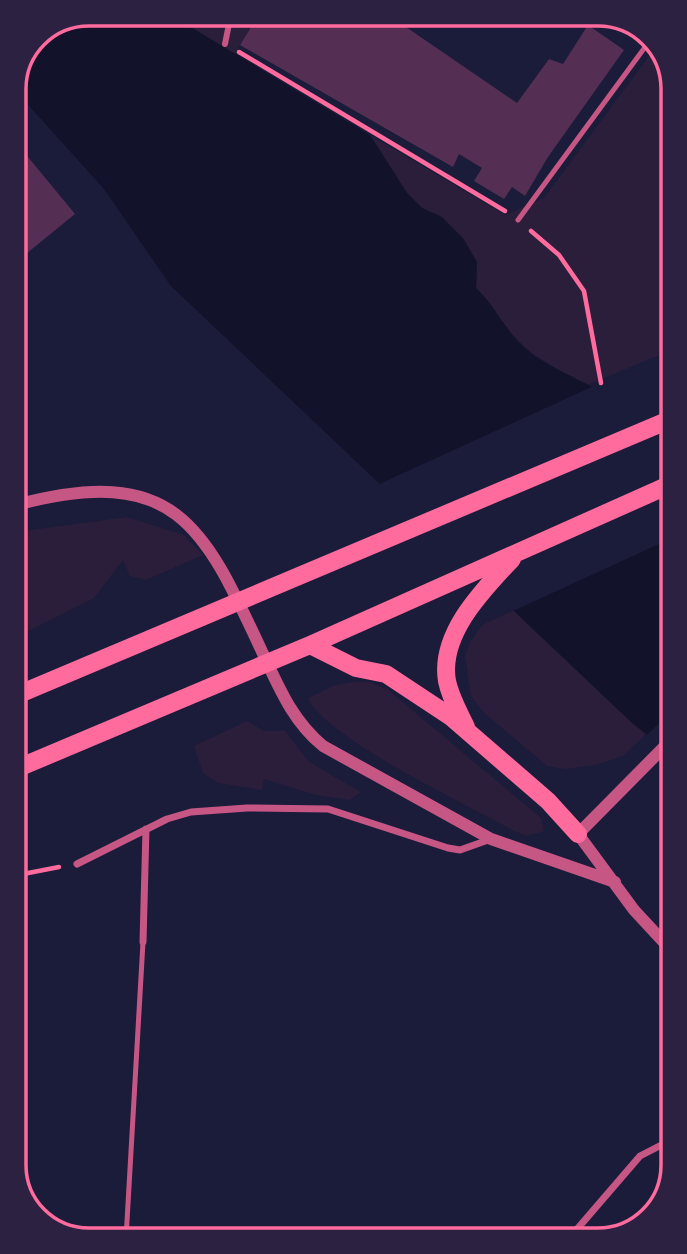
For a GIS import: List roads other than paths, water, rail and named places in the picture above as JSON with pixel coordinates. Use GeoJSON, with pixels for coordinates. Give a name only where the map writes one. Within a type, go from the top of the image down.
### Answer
{"type":"FeatureCollection","features":[{"type":"Feature","properties":{"kind":"main road"},"geometry":{"type":"LineString","coordinates":[[26,691],[661,423]]}},
{"type":"Feature","properties":{"kind":"main road"},"geometry":{"type":"LineString","coordinates":[[26,765],[310,645],[661,489]]}},
{"type":"Feature","properties":{"kind":"main road"},"geometry":{"type":"LineString","coordinates":[[468,730],[452,698],[446,667],[458,628],[476,598],[516,554]]}},
{"type":"Feature","properties":{"kind":"main road"},"geometry":{"type":"LineString","coordinates":[[310,645],[356,668],[386,674],[468,730],[548,801],[578,834]]}},
{"type":"Feature","properties":{"kind":"street"},"geometry":{"type":"LineString","coordinates":[[225,44],[229,26]]}},
{"type":"Feature","properties":{"kind":"street"},"geometry":{"type":"LineString","coordinates":[[26,502],[58,494],[100,489],[144,498],[179,516],[204,541],[224,570],[286,704],[310,735],[348,762],[491,839],[615,882]]}},
{"type":"Feature","properties":{"kind":"street"},"geometry":{"type":"LineString","coordinates":[[661,750],[578,834],[634,910],[661,939]]}},
{"type":"Feature","properties":{"kind":"street"},"geometry":{"type":"LineString","coordinates":[[77,864],[146,830],[191,812],[278,807],[328,809],[448,848],[460,850],[491,839]]}},
{"type":"Feature","properties":{"kind":"street"},"geometry":{"type":"LineString","coordinates":[[144,942],[146,830]]}},
{"type":"Feature","properties":{"kind":"street"},"geometry":{"type":"LineString","coordinates":[[578,1228],[640,1156],[661,1145]]}},
{"type":"Feature","properties":{"kind":"lane"},"geometry":{"type":"LineString","coordinates":[[518,219],[645,48]]}},
{"type":"Feature","properties":{"kind":"lane"},"geometry":{"type":"LineString","coordinates":[[127,1228],[144,942]]}}]}
